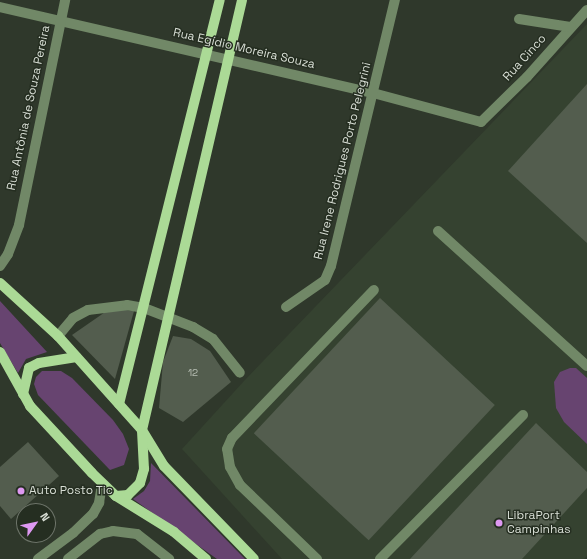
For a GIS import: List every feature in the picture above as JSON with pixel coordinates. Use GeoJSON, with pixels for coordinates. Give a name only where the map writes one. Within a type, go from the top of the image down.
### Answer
{"type":"FeatureCollection","features":[{"type":"Feature","properties":{"kind":"main road"},"geometry":{"type":"LineString","coordinates":[[119,404],[220,0]]}},
{"type":"Feature","properties":{"kind":"main road"},"geometry":{"type":"LineString","coordinates":[[116,496],[128,495],[140,483],[144,469],[142,430],[242,0]]}},
{"type":"Feature","properties":{"kind":"main road"},"geometry":{"type":"LineString","coordinates":[[0,283],[58,336],[142,430],[164,466],[254,559]]}},
{"type":"Feature","properties":{"kind":"main road"},"geometry":{"type":"LineString","coordinates":[[0,352],[23,394],[49,429],[102,484],[116,496],[174,532],[206,559]]}},
{"type":"Feature","properties":{"kind":"main road"},"geometry":{"type":"LineString","coordinates":[[23,394],[29,368],[39,363],[76,357]]}},
{"type":"Feature","properties":{"kind":"street","name":"Rua Antônia de Souza Pereira"},"geometry":{"type":"LineString","coordinates":[[0,266],[8,254],[18,225],[65,0]]}},
{"type":"Feature","properties":{"kind":"street","name":"Rua Irene Rodrigues Porto Pelegrini"},"geometry":{"type":"LineString","coordinates":[[286,307],[325,280],[332,266],[395,0]]}},
{"type":"Feature","properties":{"kind":"street","name":"Rua Egídio Moreira Souza"},"geometry":{"type":"LineString","coordinates":[[0,7],[373,92],[481,122]]}},
{"type":"Feature","properties":{"kind":"street","name":"Rua Cinco"},"geometry":{"type":"LineString","coordinates":[[481,122],[527,77],[570,27],[587,10]]}},
{"type":"Feature","properties":{"kind":"street"},"geometry":{"type":"LineString","coordinates":[[519,19],[570,27]]}},
{"type":"Feature","properties":{"kind":"street"},"geometry":{"type":"LineString","coordinates":[[438,231],[587,366]]}},
{"type":"Feature","properties":{"kind":"street"},"geometry":{"type":"LineString","coordinates":[[317,559],[240,485],[230,467],[227,449],[232,438],[374,290]]}},
{"type":"Feature","properties":{"kind":"street"},"geometry":{"type":"LineString","coordinates":[[58,336],[73,318],[88,310],[127,305],[144,308],[169,319],[194,327],[214,339],[240,373]]}},
{"type":"Feature","properties":{"kind":"street"},"geometry":{"type":"LineString","coordinates":[[380,559],[523,415]]}},
{"type":"Feature","properties":{"kind":"street"},"geometry":{"type":"LineString","coordinates":[[38,559],[73,533],[93,514],[99,503],[102,484]]}},
{"type":"Feature","properties":{"kind":"street"},"geometry":{"type":"LineString","coordinates":[[68,559],[100,534],[113,531],[137,534],[168,559]]}},
{"type":"Feature","properties":{"kind":"shaded area"},"geometry":{"type":"Polygon","coordinates":[[[587,24],[587,556],[584,559],[282,559],[182,449],[244,381],[587,24]]]}},
{"type":"Feature","properties":{"kind":"shaded area"},"geometry":{"type":"Polygon","coordinates":[[[0,301],[47,352],[26,359],[18,373],[0,343],[0,301]]]}},
{"type":"Feature","properties":{"kind":"shaded area"},"geometry":{"type":"Polygon","coordinates":[[[570,368],[576,368],[587,378],[587,444],[564,422],[556,408],[554,382],[560,372],[570,368]]]}},
{"type":"Feature","properties":{"kind":"shaded area"},"geometry":{"type":"Polygon","coordinates":[[[42,371],[61,371],[72,378],[113,420],[123,434],[129,449],[124,465],[110,470],[38,395],[34,384],[36,377],[42,371]]]}},
{"type":"Feature","properties":{"kind":"shaded area"},"geometry":{"type":"Polygon","coordinates":[[[151,463],[245,559],[217,559],[133,499],[144,491],[150,481],[151,463]]]}},
{"type":"Feature","properties":{"kind":"building"},"geometry":{"type":"Polygon","coordinates":[[[587,84],[587,243],[508,171],[587,84]]]}},
{"type":"Feature","properties":{"kind":"building"},"geometry":{"type":"Polygon","coordinates":[[[380,298],[495,405],[369,540],[254,433],[380,298]]]}},
{"type":"Feature","properties":{"kind":"building"},"geometry":{"type":"Polygon","coordinates":[[[111,308],[134,311],[115,379],[72,335],[111,308]]]}},
{"type":"Feature","properties":{"kind":"building"},"geometry":{"type":"Polygon","coordinates":[[[173,336],[191,339],[210,351],[231,382],[183,422],[159,408],[163,362],[173,336]]]}},
{"type":"Feature","properties":{"kind":"building","name":"LibraPort Campinhas"},"geometry":{"type":"Polygon","coordinates":[[[536,423],[587,472],[587,488],[522,559],[410,559],[536,423]]]}},
{"type":"Feature","properties":{"kind":"building","name":"Auto Posto Tic"},"geometry":{"type":"Polygon","coordinates":[[[28,442],[59,476],[29,503],[16,503],[16,515],[11,519],[0,506],[0,467],[28,442]]]}},
{"type":"Feature","properties":{"kind":"place","name":"Auto Posto Tic"},"geometry":{"type":"Point","coordinates":[21,491]}},
{"type":"Feature","properties":{"kind":"place","name":"LibraPort Campinhas"},"geometry":{"type":"Point","coordinates":[499,523]}}]}
